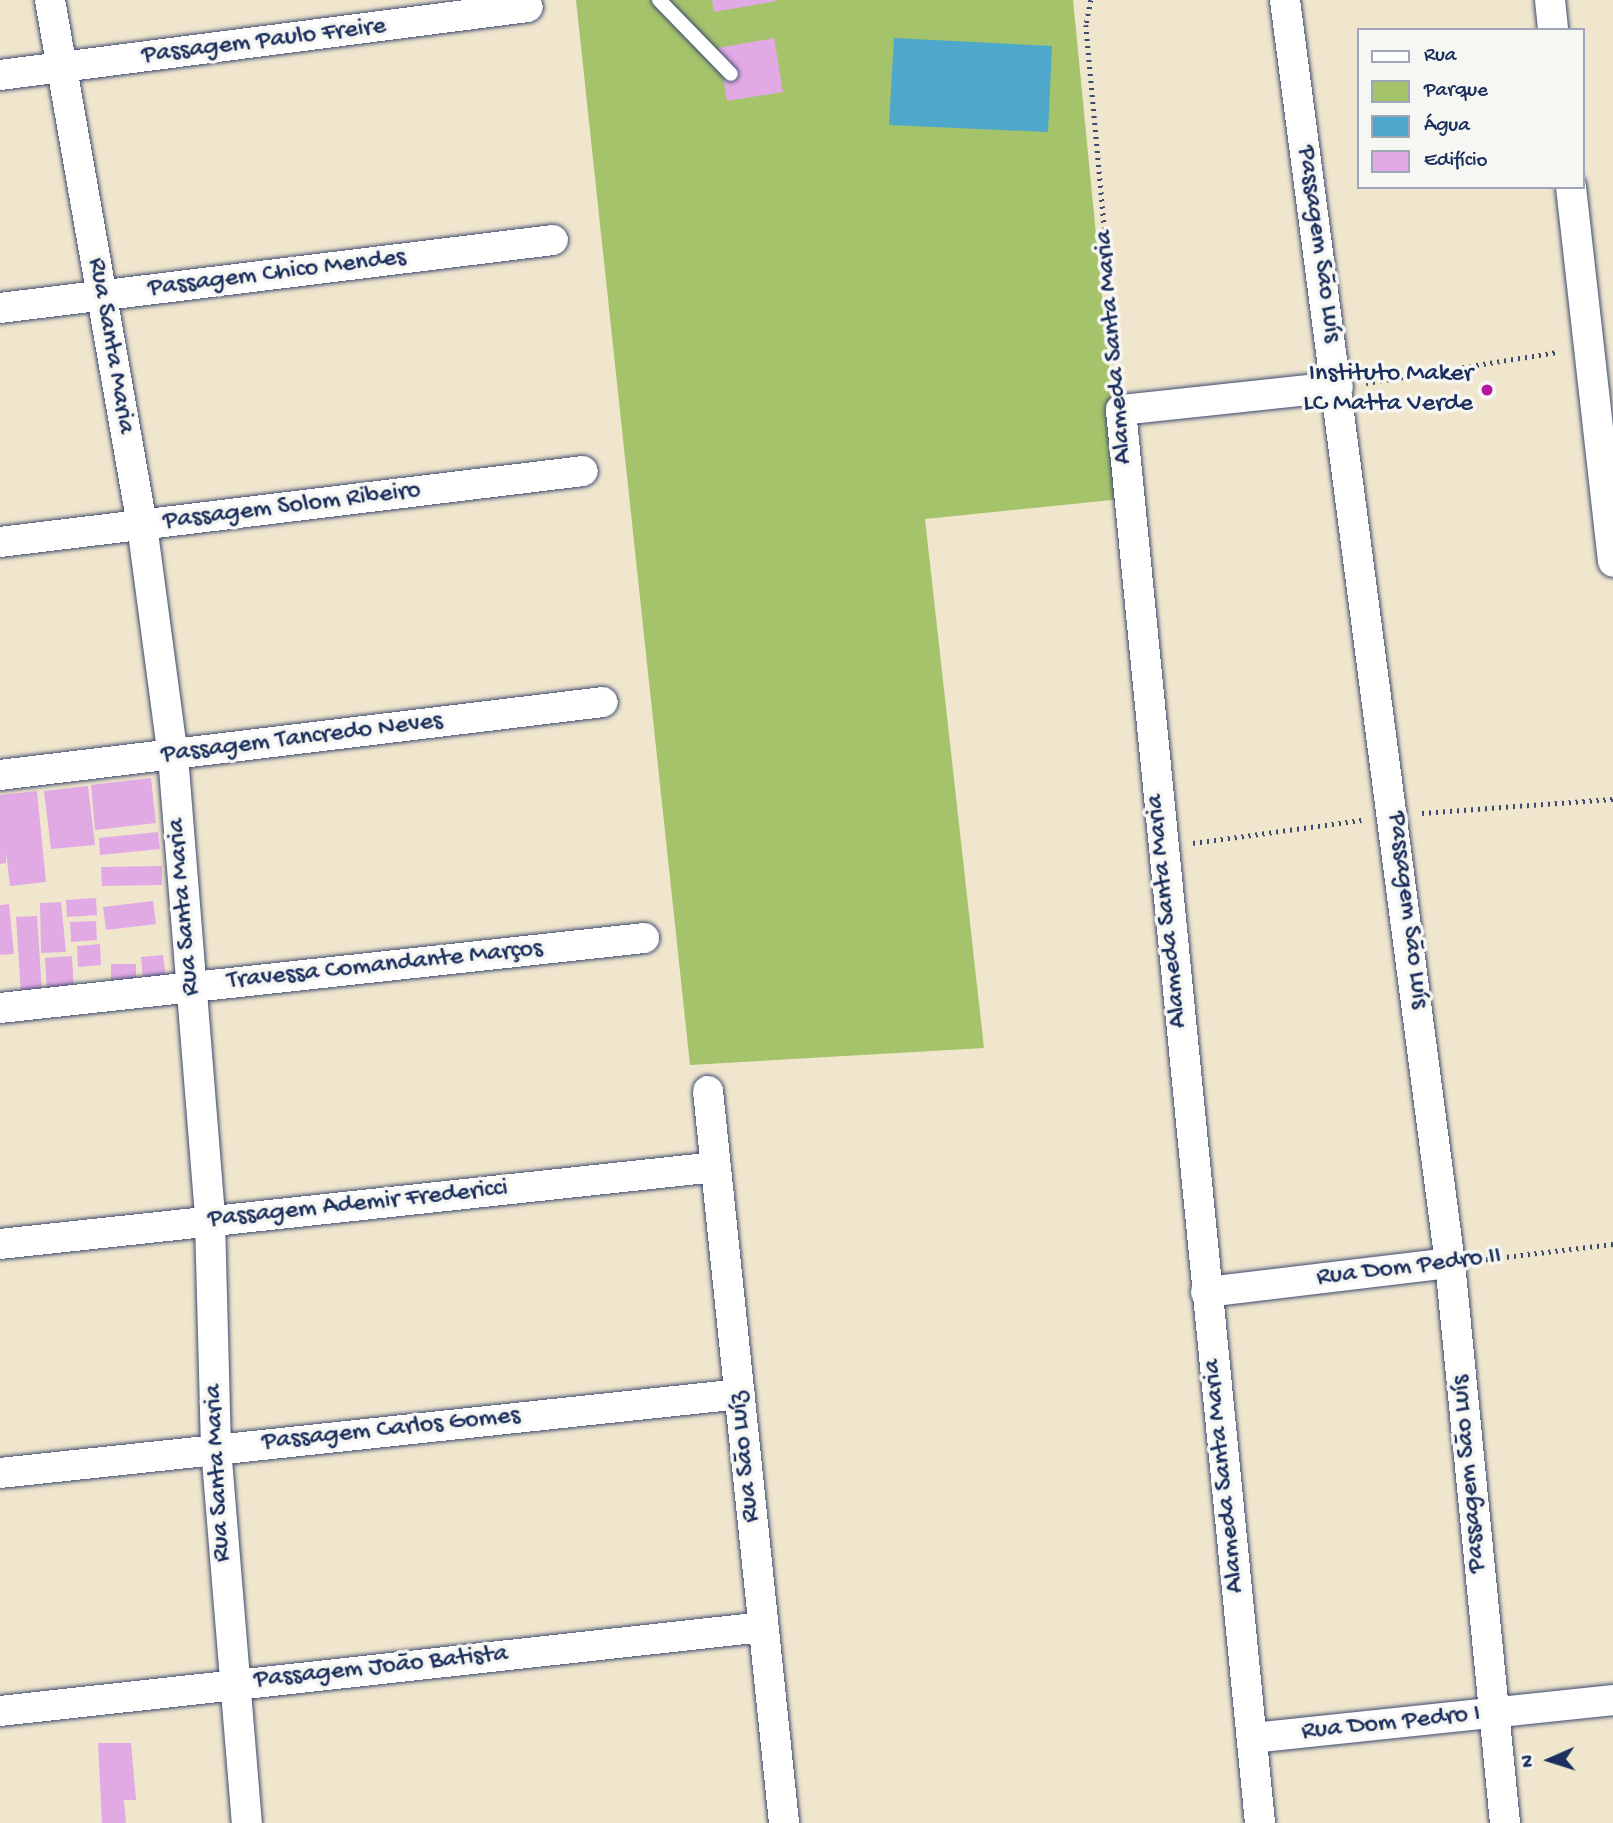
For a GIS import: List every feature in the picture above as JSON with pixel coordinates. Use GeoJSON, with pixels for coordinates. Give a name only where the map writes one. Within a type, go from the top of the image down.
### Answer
{"type":"FeatureCollection","features":[{"type":"Feature","properties":{"kind":"street","name":"Rua Santa Maria"},"geometry":{"type":"LineString","coordinates":[[50,0],[142,525],[173,756],[210,1220],[216,1448],[232,1684],[247,1823]]}},
{"type":"Feature","properties":{"kind":"street","name":"Passagem São Luís"},"geometry":{"type":"LineString","coordinates":[[1285,0],[1338,387],[1450,1264],[1504,1823]]}},
{"type":"Feature","properties":{"kind":"street"},"geometry":{"type":"LineString","coordinates":[[1550,0],[1553,28]]}},
{"type":"Feature","properties":{"kind":"street","name":"Passagem Paulo Freire"},"geometry":{"type":"LineString","coordinates":[[0,75],[528,8]]}},
{"type":"Feature","properties":{"kind":"street"},"geometry":{"type":"LineString","coordinates":[[1570,189],[1613,562]]}},
{"type":"Feature","properties":{"kind":"street","name":"Passagem Chico Mendes"},"geometry":{"type":"LineString","coordinates":[[0,308],[553,240]]}},
{"type":"Feature","properties":{"kind":"street"},"geometry":{"type":"LineString","coordinates":[[1121,410],[1338,387]]}},
{"type":"Feature","properties":{"kind":"street","name":"Alameda Santa Maria"},"geometry":{"type":"LineString","coordinates":[[1121,410],[1260,1823]]}},
{"type":"Feature","properties":{"kind":"street","name":"Passagem Solom Ribeiro"},"geometry":{"type":"LineString","coordinates":[[0,542],[583,471]]}},
{"type":"Feature","properties":{"kind":"street","name":"Passagem Tancredo Neves"},"geometry":{"type":"LineString","coordinates":[[0,775],[603,702]]}},
{"type":"Feature","properties":{"kind":"street","name":"Travessa Comandante Marços"},"geometry":{"type":"LineString","coordinates":[[0,1008],[644,938]]}},
{"type":"Feature","properties":{"kind":"street","name":"Rua São Luíz"},"geometry":{"type":"LineString","coordinates":[[708,1091],[784,1823]]}},
{"type":"Feature","properties":{"kind":"street","name":"Passagem Ademir Fredericci"},"geometry":{"type":"LineString","coordinates":[[0,1244],[716,1167]]}},
{"type":"Feature","properties":{"kind":"street","name":"Rua Dom Pedro II"},"geometry":{"type":"LineString","coordinates":[[1206,1292],[1450,1264]]}},
{"type":"Feature","properties":{"kind":"street","name":"Passagem Carlos Gomes"},"geometry":{"type":"LineString","coordinates":[[0,1473],[740,1394]]}},
{"type":"Feature","properties":{"kind":"street","name":"Passagem João Batista"},"geometry":{"type":"LineString","coordinates":[[0,1711],[763,1627]]}},
{"type":"Feature","properties":{"kind":"street","name":"Rua Dom Pedro I"},"geometry":{"type":"LineString","coordinates":[[1252,1738],[1613,1700]]}},
{"type":"Feature","properties":{"kind":"lane"},"geometry":{"type":"LineString","coordinates":[[659,0],[731,74]]}},
{"type":"Feature","properties":{"kind":"path","name":"Alameda Santa Maria"},"geometry":{"type":"LineString","coordinates":[[1091,0],[1086,25],[1121,410]]}},
{"type":"Feature","properties":{"kind":"path"},"geometry":{"type":"LineString","coordinates":[[1338,387],[1588,347]]}},
{"type":"Feature","properties":{"kind":"path","name":"Rua Dom Pedro II"},"geometry":{"type":"LineString","coordinates":[[1450,1264],[1613,1244]]}},
{"type":"Feature","properties":{"kind":"green space"},"geometry":{"type":"Polygon","coordinates":[[[576,0],[1073,0],[1122,499],[925,519],[984,1048],[690,1065],[576,0]]]}},
{"type":"Feature","properties":{"kind":"water"},"geometry":{"type":"Polygon","coordinates":[[[894,38],[1052,46],[1048,132],[889,125],[894,38]]]}},
{"type":"Feature","properties":{"kind":"building"},"geometry":{"type":"Polygon","coordinates":[[[712,0],[776,0],[776,1],[714,12],[712,0]]]}},
{"type":"Feature","properties":{"kind":"building"},"geometry":{"type":"Polygon","coordinates":[[[774,38],[783,92],[727,101],[718,48],[774,38]]]}},
{"type":"Feature","properties":{"kind":"building"},"geometry":{"type":"Polygon","coordinates":[[[151,778],[156,823],[95,830],[91,785],[151,778]]]}},
{"type":"Feature","properties":{"kind":"building"},"geometry":{"type":"Polygon","coordinates":[[[88,786],[95,845],[51,849],[44,791],[88,786]]]}},
{"type":"Feature","properties":{"kind":"building"},"geometry":{"type":"Polygon","coordinates":[[[37,791],[46,882],[10,886],[6,852],[6,863],[0,864],[0,795],[37,791]]]}},
{"type":"Feature","properties":{"kind":"building"},"geometry":{"type":"Polygon","coordinates":[[[158,832],[160,849],[100,855],[99,838],[158,832]]]}},
{"type":"Feature","properties":{"kind":"building"},"geometry":{"type":"Polygon","coordinates":[[[162,866],[162,885],[102,886],[101,867],[162,866]]]}},
{"type":"Feature","properties":{"kind":"building"},"geometry":{"type":"Polygon","coordinates":[[[96,898],[97,915],[67,917],[66,900],[96,898]]]}},
{"type":"Feature","properties":{"kind":"building"},"geometry":{"type":"Polygon","coordinates":[[[153,901],[156,924],[106,930],[103,907],[153,901]]]}},
{"type":"Feature","properties":{"kind":"building"},"geometry":{"type":"Polygon","coordinates":[[[61,902],[66,952],[41,953],[40,903],[61,902]]]}},
{"type":"Feature","properties":{"kind":"building"},"geometry":{"type":"Polygon","coordinates":[[[9,904],[14,954],[0,955],[0,905],[9,904]]]}},
{"type":"Feature","properties":{"kind":"building"},"geometry":{"type":"Polygon","coordinates":[[[37,916],[42,992],[21,993],[16,917],[37,916]]]}},
{"type":"Feature","properties":{"kind":"building"},"geometry":{"type":"Polygon","coordinates":[[[96,921],[97,940],[71,942],[70,922],[96,921]]]}},
{"type":"Feature","properties":{"kind":"building"},"geometry":{"type":"Polygon","coordinates":[[[100,944],[101,965],[78,967],[77,946],[100,944]]]}},
{"type":"Feature","properties":{"kind":"building"},"geometry":{"type":"Polygon","coordinates":[[[163,955],[166,978],[143,979],[141,957],[163,955]]]}},
{"type":"Feature","properties":{"kind":"building"},"geometry":{"type":"Polygon","coordinates":[[[72,956],[74,992],[47,993],[45,958],[72,956]]]}},
{"type":"Feature","properties":{"kind":"building"},"geometry":{"type":"Polygon","coordinates":[[[111,964],[136,964],[136,986],[111,986],[111,964]]]}},
{"type":"Feature","properties":{"kind":"building"},"geometry":{"type":"Polygon","coordinates":[[[98,1743],[131,1743],[136,1800],[124,1800],[126,1823],[102,1823],[98,1743]]]}},
{"type":"Feature","properties":{"kind":"place","name":"Instituto Maker LC Matta Verde"},"geometry":{"type":"Point","coordinates":[1487,390]}}]}
